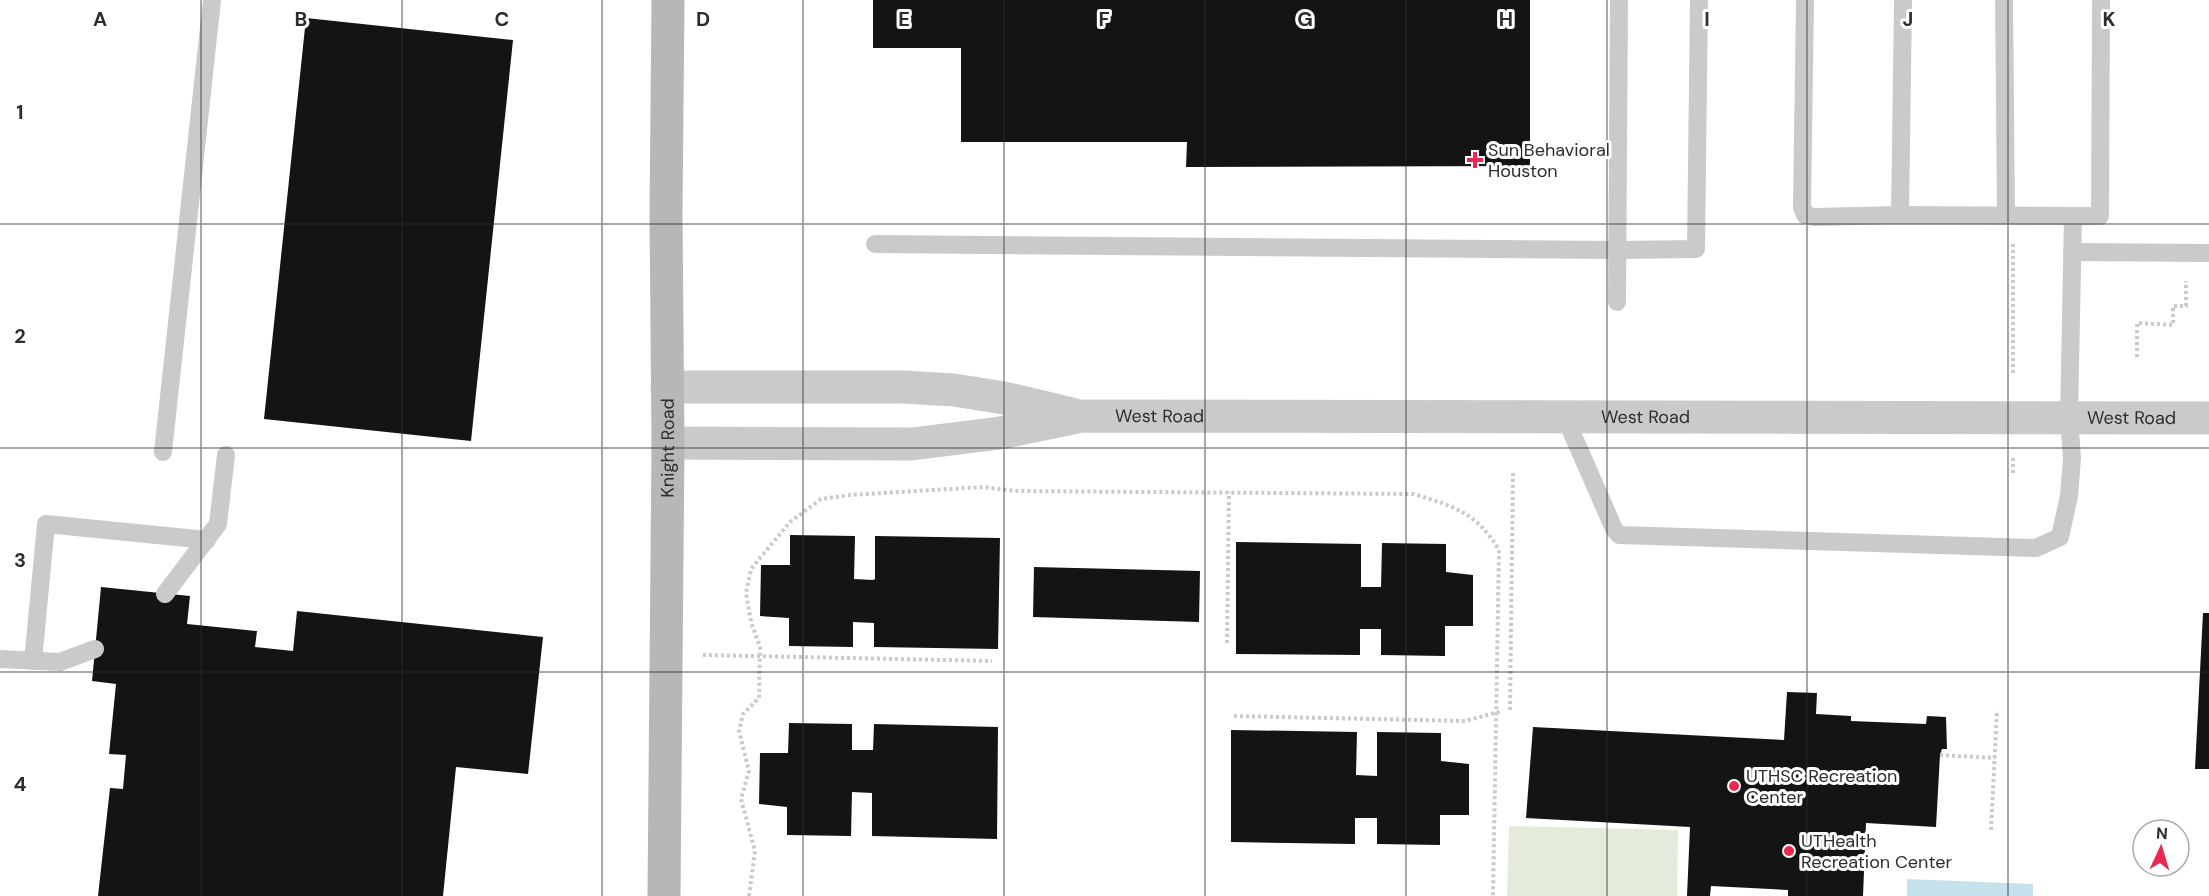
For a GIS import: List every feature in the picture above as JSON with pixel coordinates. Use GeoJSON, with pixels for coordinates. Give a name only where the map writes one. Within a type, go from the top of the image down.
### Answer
{"type":"FeatureCollection","features":[{"type":"Feature","properties":{"kind":"street","name":"Knight Road"},"geometry":{"type":"LineString","coordinates":[[664,896],[668,443],[668,0]]}},
{"type":"Feature","properties":{"kind":"street","name":"West Road"},"geometry":{"type":"LineString","coordinates":[[668,387],[903,387],[1004,398],[1082,416]]}},
{"type":"Feature","properties":{"kind":"street","name":"West Road"},"geometry":{"type":"LineString","coordinates":[[668,443],[912,444],[1000,434],[1082,416],[2209,418]]}},
{"type":"Feature","properties":{"kind":"lane"},"geometry":{"type":"LineString","coordinates":[[163,452],[212,0]]}},
{"type":"Feature","properties":{"kind":"lane"},"geometry":{"type":"LineString","coordinates":[[1617,302],[1619,0]]}},
{"type":"Feature","properties":{"kind":"lane"},"geometry":{"type":"LineString","coordinates":[[875,244],[1696,249],[1699,0]]}},
{"type":"Feature","properties":{"kind":"lane"},"geometry":{"type":"LineString","coordinates":[[1805,0],[1802,207],[1805,215],[1815,217],[2100,216],[2101,0]]}},
{"type":"Feature","properties":{"kind":"lane"},"geometry":{"type":"LineString","coordinates":[[1900,215],[1903,0]]}},
{"type":"Feature","properties":{"kind":"lane"},"geometry":{"type":"LineString","coordinates":[[2004,0],[2006,215]]}},
{"type":"Feature","properties":{"kind":"lane"},"geometry":{"type":"LineString","coordinates":[[1564,417],[1614,529],[1619,535],[2036,548],[2060,537],[2069,496],[2072,458],[2068,418],[2073,216]]}},
{"type":"Feature","properties":{"kind":"lane"},"geometry":{"type":"LineString","coordinates":[[2072,252],[2209,253]]}},
{"type":"Feature","properties":{"kind":"lane"},"geometry":{"type":"LineString","coordinates":[[165,594],[218,524],[226,455]]}},
{"type":"Feature","properties":{"kind":"lane"},"geometry":{"type":"LineString","coordinates":[[33,661],[46,524],[207,540]]}},
{"type":"Feature","properties":{"kind":"lane"},"geometry":{"type":"LineString","coordinates":[[0,659],[60,662],[95,649]]}},
{"type":"Feature","properties":{"kind":"path"},"geometry":{"type":"LineString","coordinates":[[2137,357],[2137,323],[2173,325],[2173,306],[2186,306],[2186,254]]}},
{"type":"Feature","properties":{"kind":"path"},"geometry":{"type":"LineString","coordinates":[[2013,269],[2013,373]]}},
{"type":"Feature","properties":{"kind":"path"},"geometry":{"type":"LineString","coordinates":[[2013,458],[2013,475]]}},
{"type":"Feature","properties":{"kind":"path"},"geometry":{"type":"LineString","coordinates":[[1510,711],[1513,472]]}},
{"type":"Feature","properties":{"kind":"path"},"geometry":{"type":"LineString","coordinates":[[749,896],[755,851],[741,799],[749,771],[739,731],[743,714],[759,698],[760,647],[751,622],[746,592],[751,569],[790,522],[821,499],[849,495],[983,487],[1015,491],[1414,494],[1446,504],[1473,517],[1489,534],[1499,550],[1493,896]]}},
{"type":"Feature","properties":{"kind":"path"},"geometry":{"type":"LineString","coordinates":[[1227,643],[1229,492]]}},
{"type":"Feature","properties":{"kind":"path"},"geometry":{"type":"LineString","coordinates":[[703,655],[992,661]]}},
{"type":"Feature","properties":{"kind":"path"},"geometry":{"type":"LineString","coordinates":[[1991,830],[1997,710]]}},
{"type":"Feature","properties":{"kind":"path"},"geometry":{"type":"LineString","coordinates":[[1234,716],[1465,721],[1502,711]]}},
{"type":"Feature","properties":{"kind":"path"},"geometry":{"type":"LineString","coordinates":[[1940,755],[1995,758]]}},
{"type":"Feature","properties":{"kind":"green space"},"geometry":{"type":"Polygon","coordinates":[[[1509,826],[1678,830],[1677,896],[1507,896],[1509,826]]]}},
{"type":"Feature","properties":{"kind":"water"},"geometry":{"type":"Polygon","coordinates":[[[1907,879],[2033,884],[2033,896],[1907,896],[1907,879]]]}},
{"type":"Feature","properties":{"kind":"building"},"geometry":{"type":"Polygon","coordinates":[[[873,0],[1530,0],[1530,166],[1186,167],[1187,142],[961,142],[961,48],[873,48],[873,0]]]}},
{"type":"Feature","properties":{"kind":"building"},"geometry":{"type":"Polygon","coordinates":[[[306,18],[513,40],[471,441],[264,419],[306,18]]]}},
{"type":"Feature","properties":{"kind":"building"},"geometry":{"type":"Polygon","coordinates":[[[790,535],[855,536],[854,579],[873,580],[875,579],[875,536],[1000,538],[998,649],[874,647],[874,623],[853,622],[853,647],[789,646],[789,618],[760,616],[761,565],[790,565],[790,535]]]}},
{"type":"Feature","properties":{"kind":"building"},"geometry":{"type":"Polygon","coordinates":[[[1236,542],[1361,544],[1361,587],[1381,587],[1382,543],[1446,544],[1446,572],[1473,575],[1473,626],[1445,626],[1445,656],[1381,655],[1381,629],[1360,629],[1360,655],[1236,654],[1236,542]]]}},
{"type":"Feature","properties":{"kind":"building"},"geometry":{"type":"Polygon","coordinates":[[[1034,567],[1200,571],[1199,622],[1033,617],[1034,567]]]}},
{"type":"Feature","properties":{"kind":"building"},"geometry":{"type":"Polygon","coordinates":[[[101,587],[190,596],[187,624],[257,631],[255,647],[293,651],[297,611],[543,637],[528,774],[456,767],[443,896],[98,896],[110,788],[123,789],[126,755],[109,754],[116,684],[92,681],[101,587]]]}},
{"type":"Feature","properties":{"kind":"building"},"geometry":{"type":"Polygon","coordinates":[[[2203,613],[2209,613],[2209,769],[2195,769],[2203,613]]]}},
{"type":"Feature","properties":{"kind":"building","name":"UTHSC Recreation Center"},"geometry":{"type":"Polygon","coordinates":[[[1787,692],[1817,693],[1816,714],[1851,716],[1851,721],[1926,724],[1927,716],[1946,717],[1947,749],[1942,749],[1940,755],[1936,827],[1866,823],[1863,896],[1788,896],[1788,890],[1711,886],[1710,896],[1687,896],[1690,827],[1526,818],[1533,727],[1784,740],[1787,692]]]}},
{"type":"Feature","properties":{"kind":"building"},"geometry":{"type":"Polygon","coordinates":[[[789,723],[852,724],[852,750],[873,750],[874,724],[998,727],[997,839],[872,836],[872,793],[852,792],[851,836],[787,835],[787,807],[759,804],[760,753],[788,753],[789,723]]]}},
{"type":"Feature","properties":{"kind":"building"},"geometry":{"type":"Polygon","coordinates":[[[1231,730],[1357,732],[1356,775],[1377,776],[1377,732],[1441,733],[1441,761],[1469,764],[1469,815],[1440,815],[1440,845],[1377,844],[1377,818],[1355,818],[1355,844],[1231,842],[1231,730]]]}},
{"type":"Feature","properties":{"kind":"place","name":"Sun Behavioral Houston"},"geometry":{"type":"Point","coordinates":[1475,160]}},
{"type":"Feature","properties":{"kind":"place","name":"UTHSC Recreation Center"},"geometry":{"type":"Point","coordinates":[1734,786]}},
{"type":"Feature","properties":{"kind":"place","name":"UTHealth Recreation Center"},"geometry":{"type":"Point","coordinates":[1789,851]}}]}
